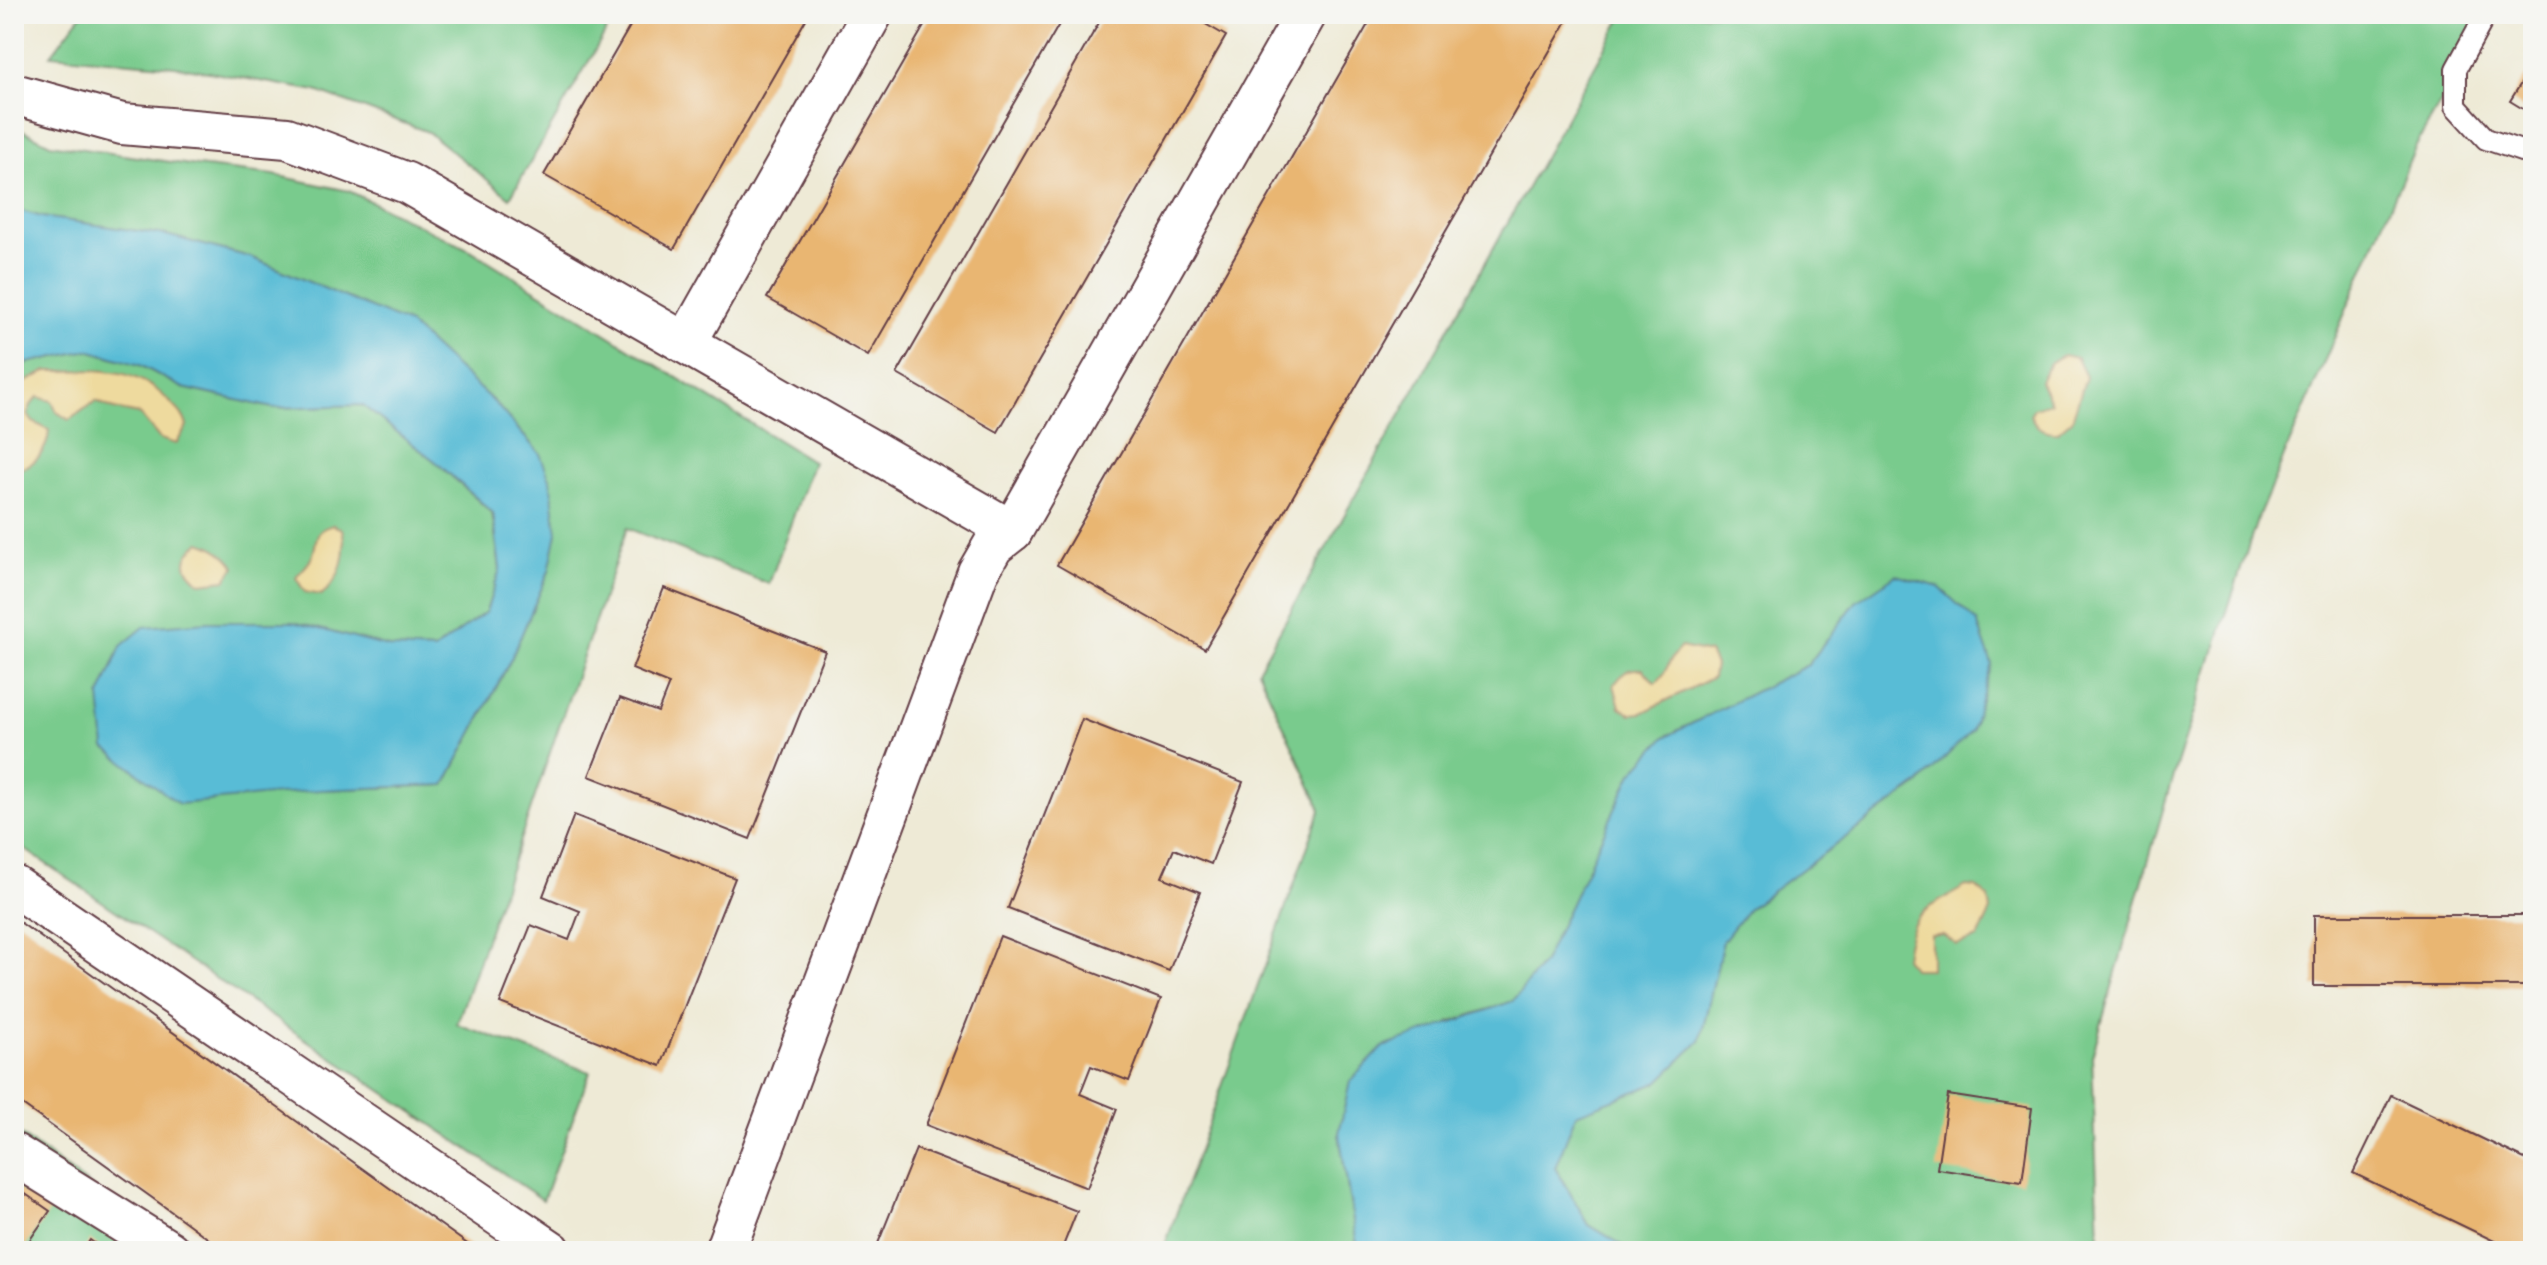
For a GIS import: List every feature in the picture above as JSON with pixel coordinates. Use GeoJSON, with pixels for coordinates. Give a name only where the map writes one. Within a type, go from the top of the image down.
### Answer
{"type":"FeatureCollection","features":[{"type":"Feature","properties":{"kind":"street"},"geometry":{"type":"LineString","coordinates":[[686,343],[872,14]]}},
{"type":"Feature","properties":{"kind":"street"},"geometry":{"type":"LineString","coordinates":[[725,1251],[978,572],[993,546],[1012,531],[1306,14]]}},
{"type":"Feature","properties":{"kind":"street"},"geometry":{"type":"LineString","coordinates":[[14,94],[122,124],[287,138],[407,183],[1012,531]]}},
{"type":"Feature","properties":{"kind":"street"},"geometry":{"type":"LineString","coordinates":[[14,886],[551,1251]]}},
{"type":"Feature","properties":{"kind":"street"},"geometry":{"type":"LineString","coordinates":[[14,1154],[169,1251]]}},
{"type":"Feature","properties":{"kind":"lane"},"geometry":{"type":"LineString","coordinates":[[2486,14],[2456,69],[2456,106],[2486,139],[2533,155]]}},
{"type":"Feature","properties":{"kind":"green space"},"geometry":{"type":"Polygon","coordinates":[[[82,14],[616,14],[510,198],[428,132],[316,91],[175,66],[51,55],[82,14]]]}},
{"type":"Feature","properties":{"kind":"green space"},"geometry":{"type":"Polygon","coordinates":[[[1624,14],[2490,14],[2415,148],[2257,520],[2171,782],[2092,1056],[2102,1251],[1632,1251],[1589,1225],[1555,1168],[1576,1113],[1657,1083],[1700,1041],[1723,941],[1748,909],[1921,782],[1856,602],[1808,665],[1665,737],[1543,963],[1513,1001],[1450,1022],[1339,1133],[1358,1251],[1163,1251],[1321,809],[1258,670],[1624,14]]]}},
{"type":"Feature","properties":{"kind":"green space"},"geometry":{"type":"Polygon","coordinates":[[[14,126],[50,144],[274,175],[349,191],[472,251],[813,462],[769,584],[627,528],[457,1024],[590,1072],[543,1200],[14,842],[14,366],[88,350],[140,365],[183,388],[273,408],[362,405],[436,462],[492,513],[500,569],[486,612],[434,650],[392,648],[293,622],[208,622],[320,790],[445,785],[511,659],[549,571],[540,454],[495,403],[409,324],[250,257],[166,235],[42,217],[14,209],[14,126]]]}},
{"type":"Feature","properties":{"kind":"green space"},"geometry":{"type":"Polygon","coordinates":[[[14,1130],[179,1251],[14,1251],[14,1130]]]}},
{"type":"Feature","properties":{"kind":"sand"},"geometry":{"type":"Polygon","coordinates":[[[2063,355],[2077,358],[2086,377],[2072,420],[2058,432],[2048,431],[2038,427],[2030,415],[2034,408],[2051,403],[2040,381],[2050,363],[2063,355]]]}},
{"type":"Feature","properties":{"kind":"sand"},"geometry":{"type":"Polygon","coordinates":[[[97,370],[141,380],[175,407],[187,426],[176,444],[160,439],[139,414],[114,409],[96,401],[69,420],[57,412],[52,401],[38,397],[28,415],[33,422],[49,430],[46,445],[34,461],[14,471],[14,388],[47,371],[97,370]]]}},
{"type":"Feature","properties":{"kind":"sand"},"geometry":{"type":"Polygon","coordinates":[[[333,525],[342,529],[344,538],[338,574],[321,595],[305,592],[296,578],[312,556],[320,531],[333,525]]]}},
{"type":"Feature","properties":{"kind":"sand"},"geometry":{"type":"Polygon","coordinates":[[[200,542],[220,552],[235,567],[225,580],[201,583],[190,573],[187,558],[200,542]]]}},
{"type":"Feature","properties":{"kind":"sand"},"geometry":{"type":"Polygon","coordinates":[[[1681,647],[1709,653],[1715,665],[1713,677],[1642,713],[1631,714],[1620,707],[1614,685],[1623,674],[1633,669],[1643,669],[1655,683],[1681,647]]]}},
{"type":"Feature","properties":{"kind":"sand"},"geometry":{"type":"Polygon","coordinates":[[[1966,886],[1976,887],[1989,898],[1991,911],[1978,938],[1957,945],[1943,935],[1931,935],[1931,969],[1914,969],[1905,958],[1917,919],[1932,906],[1966,886]]]}},
{"type":"Feature","properties":{"kind":"water"},"geometry":{"type":"Polygon","coordinates":[[[14,209],[42,217],[166,235],[250,257],[409,324],[495,403],[540,454],[550,479],[557,533],[549,571],[511,659],[445,785],[320,790],[179,804],[105,748],[100,696],[121,646],[144,627],[208,622],[293,622],[392,648],[434,650],[486,612],[500,569],[493,513],[436,462],[362,405],[273,408],[183,388],[140,365],[88,350],[14,366],[14,209]]]}},
{"type":"Feature","properties":{"kind":"water"},"geometry":{"type":"Polygon","coordinates":[[[1896,575],[1939,587],[1977,622],[1992,664],[1972,730],[1921,782],[1748,909],[1723,941],[1700,1041],[1657,1083],[1576,1114],[1555,1168],[1589,1225],[1632,1251],[1358,1251],[1339,1133],[1350,1081],[1383,1047],[1513,1001],[1543,963],[1632,773],[1665,737],[1808,665],[1856,602],[1896,575]]]}},
{"type":"Feature","properties":{"kind":"building"},"geometry":{"type":"Polygon","coordinates":[[[637,14],[809,14],[674,249],[544,175],[637,14]]]}},
{"type":"Feature","properties":{"kind":"building"},"geometry":{"type":"Polygon","coordinates":[[[931,14],[1065,14],[868,356],[767,298],[931,14]]]}},
{"type":"Feature","properties":{"kind":"building"},"geometry":{"type":"Polygon","coordinates":[[[1104,14],[1188,14],[1226,36],[998,432],[897,374],[1104,14]]]}},
{"type":"Feature","properties":{"kind":"building"},"geometry":{"type":"Polygon","coordinates":[[[1374,14],[1571,14],[1205,649],[1057,565],[1374,14]]]}},
{"type":"Feature","properties":{"kind":"building"},"geometry":{"type":"Polygon","coordinates":[[[2527,74],[2533,78],[2533,115],[2510,101],[2527,74]]]}},
{"type":"Feature","properties":{"kind":"building"},"geometry":{"type":"Polygon","coordinates":[[[664,588],[825,651],[750,839],[589,776],[620,698],[658,712],[669,684],[632,669],[664,588]]]}},
{"type":"Feature","properties":{"kind":"building"},"geometry":{"type":"Polygon","coordinates":[[[1082,719],[1243,782],[1211,864],[1174,849],[1162,877],[1200,892],[1169,971],[1008,908],[1082,719]]]}},
{"type":"Feature","properties":{"kind":"building"},"geometry":{"type":"Polygon","coordinates":[[[574,815],[735,878],[661,1066],[500,1003],[531,925],[569,940],[580,911],[543,896],[574,815]]]}},
{"type":"Feature","properties":{"kind":"building"},"geometry":{"type":"Polygon","coordinates":[[[2314,915],[2533,915],[2533,986],[2314,986],[2314,915]]]}},
{"type":"Feature","properties":{"kind":"building"},"geometry":{"type":"Polygon","coordinates":[[[14,918],[477,1251],[225,1251],[14,1099],[14,918]]]}},
{"type":"Feature","properties":{"kind":"building"},"geometry":{"type":"Polygon","coordinates":[[[1000,936],[1161,999],[1129,1081],[1091,1066],[1080,1094],[1117,1109],[1087,1188],[926,1125],[1000,936]]]}},
{"type":"Feature","properties":{"kind":"building"},"geometry":{"type":"Polygon","coordinates":[[[1948,1095],[2032,1108],[2022,1182],[1937,1169],[1948,1095]]]}},
{"type":"Feature","properties":{"kind":"building"},"geometry":{"type":"Polygon","coordinates":[[[2391,1095],[2533,1163],[2533,1251],[2515,1251],[2353,1173],[2391,1095]]]}},
{"type":"Feature","properties":{"kind":"building"},"geometry":{"type":"Polygon","coordinates":[[[916,1149],[1077,1211],[1061,1251],[875,1251],[916,1149]]]}},
{"type":"Feature","properties":{"kind":"building"},"geometry":{"type":"Polygon","coordinates":[[[14,1186],[50,1211],[22,1251],[14,1251],[14,1186]]]}},
{"type":"Feature","properties":{"kind":"building"},"geometry":{"type":"Polygon","coordinates":[[[90,1240],[105,1251],[83,1251],[90,1240]]]}}]}
